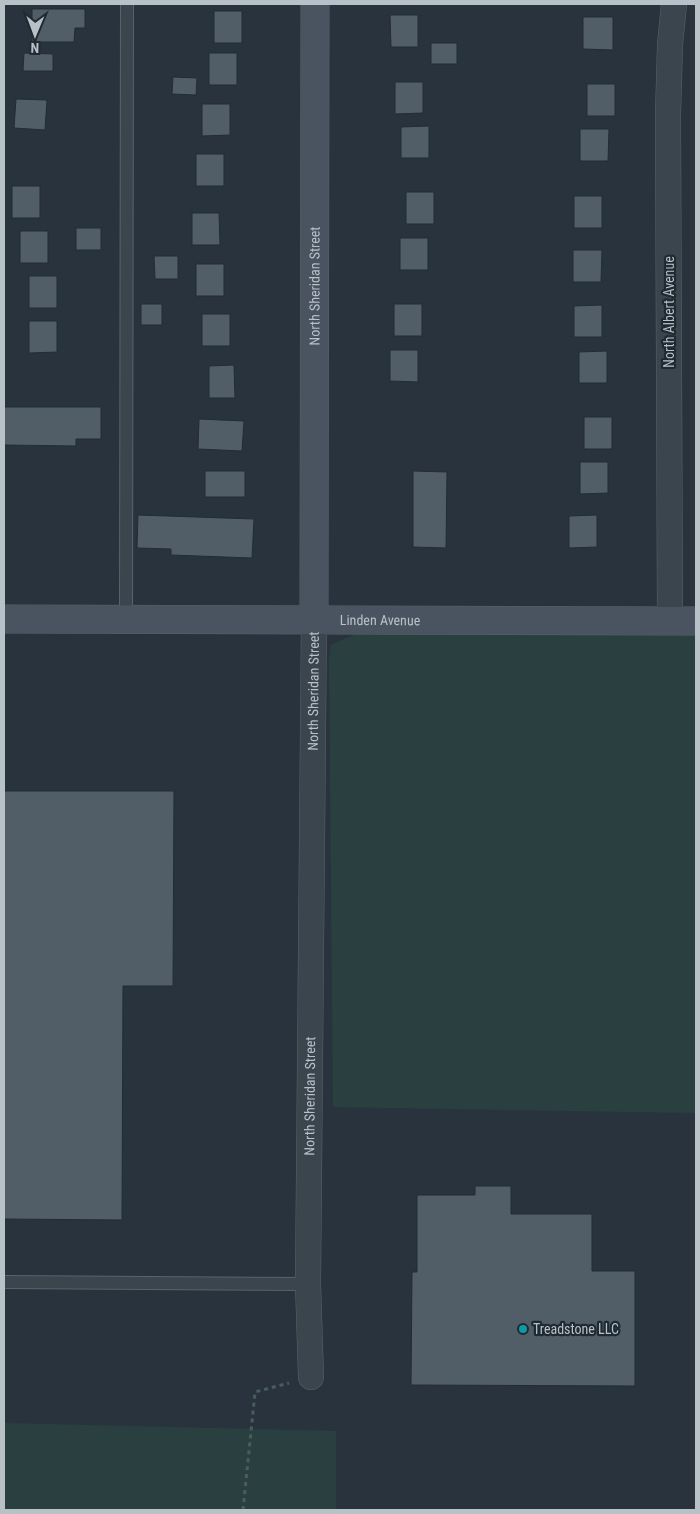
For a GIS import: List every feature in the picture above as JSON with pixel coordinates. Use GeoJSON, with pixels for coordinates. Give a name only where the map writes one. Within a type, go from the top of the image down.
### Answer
{"type":"FeatureCollection","features":[{"type":"Feature","properties":{"kind":"street","name":"North Sheridan Street"},"geometry":{"type":"LineString","coordinates":[[312,1377],[308,1284],[314,618],[315,4]]}},
{"type":"Feature","properties":{"kind":"street","name":"North Albert Avenue"},"geometry":{"type":"LineString","coordinates":[[674,4],[670,45],[668,116],[683,620]]}},
{"type":"Feature","properties":{"kind":"street","name":"Linden Avenue"},"geometry":{"type":"LineString","coordinates":[[4,619],[683,620]]}},
{"type":"Feature","properties":{"kind":"lane"},"geometry":{"type":"LineString","coordinates":[[126,620],[127,4]]}},
{"type":"Feature","properties":{"kind":"lane"},"geometry":{"type":"LineString","coordinates":[[4,1282],[308,1284]]}},
{"type":"Feature","properties":{"kind":"path"},"geometry":{"type":"LineString","coordinates":[[243,1510],[255,1392],[312,1377]]}},
{"type":"Feature","properties":{"kind":"green space"},"geometry":{"type":"Polygon","coordinates":[[[358,633],[696,635],[696,1113],[333,1107],[329,661],[331,645],[358,633]]]}},
{"type":"Feature","properties":{"kind":"green space"},"geometry":{"type":"Polygon","coordinates":[[[4,1423],[336,1431],[336,1510],[4,1510],[4,1423]]]}},
{"type":"Feature","properties":{"kind":"building"},"geometry":{"type":"Polygon","coordinates":[[[32,9],[85,9],[85,28],[75,28],[74,42],[32,42],[32,9]]]}},
{"type":"Feature","properties":{"kind":"building"},"geometry":{"type":"Polygon","coordinates":[[[214,11],[242,11],[242,43],[214,43],[214,11]]]}},
{"type":"Feature","properties":{"kind":"building"},"geometry":{"type":"Polygon","coordinates":[[[390,15],[418,15],[418,47],[391,47],[390,15]]]}},
{"type":"Feature","properties":{"kind":"building"},"geometry":{"type":"Polygon","coordinates":[[[583,17],[613,17],[613,50],[583,49],[583,17]]]}},
{"type":"Feature","properties":{"kind":"building"},"geometry":{"type":"Polygon","coordinates":[[[431,43],[457,43],[457,64],[431,64],[431,43]]]}},
{"type":"Feature","properties":{"kind":"building"},"geometry":{"type":"Polygon","coordinates":[[[24,53],[53,54],[53,71],[23,71],[24,53]]]}},
{"type":"Feature","properties":{"kind":"building"},"geometry":{"type":"Polygon","coordinates":[[[209,53],[237,53],[237,85],[209,85],[209,53]]]}},
{"type":"Feature","properties":{"kind":"building"},"geometry":{"type":"Polygon","coordinates":[[[173,77],[197,78],[196,95],[172,94],[173,77]]]}},
{"type":"Feature","properties":{"kind":"building"},"geometry":{"type":"Polygon","coordinates":[[[395,82],[423,82],[423,113],[395,114],[395,82]]]}},
{"type":"Feature","properties":{"kind":"building"},"geometry":{"type":"Polygon","coordinates":[[[587,84],[615,84],[615,116],[587,116],[587,84]]]}},
{"type":"Feature","properties":{"kind":"building"},"geometry":{"type":"Polygon","coordinates":[[[16,99],[47,100],[45,130],[14,128],[16,99]]]}},
{"type":"Feature","properties":{"kind":"building"},"geometry":{"type":"Polygon","coordinates":[[[202,104],[230,104],[230,135],[202,136],[202,104]]]}},
{"type":"Feature","properties":{"kind":"building"},"geometry":{"type":"Polygon","coordinates":[[[429,126],[429,158],[401,158],[401,127],[429,126]]]}},
{"type":"Feature","properties":{"kind":"building"},"geometry":{"type":"Polygon","coordinates":[[[580,129],[609,129],[608,161],[580,161],[580,129]]]}},
{"type":"Feature","properties":{"kind":"building"},"geometry":{"type":"Polygon","coordinates":[[[196,154],[224,154],[224,186],[196,186],[196,154]]]}},
{"type":"Feature","properties":{"kind":"building"},"geometry":{"type":"Polygon","coordinates":[[[12,186],[40,186],[40,218],[12,218],[12,186]]]}},
{"type":"Feature","properties":{"kind":"building"},"geometry":{"type":"Polygon","coordinates":[[[406,192],[434,192],[434,224],[406,224],[406,192]]]}},
{"type":"Feature","properties":{"kind":"building"},"geometry":{"type":"Polygon","coordinates":[[[574,196],[602,196],[602,228],[574,228],[574,196]]]}},
{"type":"Feature","properties":{"kind":"building"},"geometry":{"type":"Polygon","coordinates":[[[192,213],[219,213],[220,245],[192,245],[192,213]]]}},
{"type":"Feature","properties":{"kind":"building"},"geometry":{"type":"Polygon","coordinates":[[[76,228],[101,228],[101,250],[76,250],[76,228]]]}},
{"type":"Feature","properties":{"kind":"building"},"geometry":{"type":"Polygon","coordinates":[[[20,231],[48,231],[48,263],[20,263],[20,231]]]}},
{"type":"Feature","properties":{"kind":"building"},"geometry":{"type":"Polygon","coordinates":[[[400,238],[428,238],[428,270],[400,270],[400,238]]]}},
{"type":"Feature","properties":{"kind":"building"},"geometry":{"type":"Polygon","coordinates":[[[573,250],[602,250],[601,282],[573,282],[573,250]]]}},
{"type":"Feature","properties":{"kind":"building"},"geometry":{"type":"Polygon","coordinates":[[[154,256],[178,256],[178,279],[155,279],[154,256]]]}},
{"type":"Feature","properties":{"kind":"building"},"geometry":{"type":"Polygon","coordinates":[[[196,264],[224,264],[224,296],[196,296],[196,264]]]}},
{"type":"Feature","properties":{"kind":"building"},"geometry":{"type":"Polygon","coordinates":[[[29,276],[57,276],[57,308],[29,308],[29,276]]]}},
{"type":"Feature","properties":{"kind":"building"},"geometry":{"type":"Polygon","coordinates":[[[141,304],[162,304],[162,325],[141,325],[141,304]]]}},
{"type":"Feature","properties":{"kind":"building"},"geometry":{"type":"Polygon","coordinates":[[[394,304],[422,304],[422,336],[394,336],[394,304]]]}},
{"type":"Feature","properties":{"kind":"building"},"geometry":{"type":"Polygon","coordinates":[[[602,305],[602,337],[574,337],[574,306],[602,305]]]}},
{"type":"Feature","properties":{"kind":"building"},"geometry":{"type":"Polygon","coordinates":[[[202,314],[230,314],[230,346],[202,346],[202,314]]]}},
{"type":"Feature","properties":{"kind":"building"},"geometry":{"type":"Polygon","coordinates":[[[29,321],[57,321],[57,352],[29,353],[29,321]]]}},
{"type":"Feature","properties":{"kind":"building"},"geometry":{"type":"Polygon","coordinates":[[[390,350],[418,350],[418,382],[390,381],[390,350]]]}},
{"type":"Feature","properties":{"kind":"building"},"geometry":{"type":"Polygon","coordinates":[[[607,351],[607,383],[579,383],[579,352],[607,351]]]}},
{"type":"Feature","properties":{"kind":"building"},"geometry":{"type":"Polygon","coordinates":[[[234,365],[235,398],[209,398],[209,366],[234,365]]]}},
{"type":"Feature","properties":{"kind":"building"},"geometry":{"type":"Polygon","coordinates":[[[4,407],[101,407],[101,439],[76,439],[76,446],[4,445],[4,407]]]}},
{"type":"Feature","properties":{"kind":"building"},"geometry":{"type":"Polygon","coordinates":[[[584,417],[612,417],[612,449],[584,449],[584,417]]]}},
{"type":"Feature","properties":{"kind":"building"},"geometry":{"type":"Polygon","coordinates":[[[199,419],[244,421],[242,451],[198,449],[199,419]]]}},
{"type":"Feature","properties":{"kind":"building"},"geometry":{"type":"Polygon","coordinates":[[[580,462],[608,462],[608,493],[580,494],[580,462]]]}},
{"type":"Feature","properties":{"kind":"building"},"geometry":{"type":"Polygon","coordinates":[[[205,471],[245,471],[245,497],[205,497],[205,471]]]}},
{"type":"Feature","properties":{"kind":"building"},"geometry":{"type":"Polygon","coordinates":[[[413,471],[447,472],[446,548],[413,547],[413,471]]]}},
{"type":"Feature","properties":{"kind":"building"},"geometry":{"type":"Polygon","coordinates":[[[138,515],[254,519],[252,558],[171,555],[171,549],[137,548],[138,515]]]}},
{"type":"Feature","properties":{"kind":"building"},"geometry":{"type":"Polygon","coordinates":[[[597,515],[597,547],[569,548],[569,516],[597,515]]]}},
{"type":"Feature","properties":{"kind":"building"},"geometry":{"type":"Polygon","coordinates":[[[4,791],[174,791],[173,986],[123,986],[122,1220],[4,1219],[4,791]]]}},
{"type":"Feature","properties":{"kind":"building","name":"Treadstone LLC"},"geometry":{"type":"Polygon","coordinates":[[[475,1186],[511,1186],[511,1214],[592,1214],[592,1271],[635,1271],[635,1386],[411,1385],[412,1272],[417,1272],[417,1195],[475,1195],[475,1186]]]}},
{"type":"Feature","properties":{"kind":"place","name":"Treadstone LLC"},"geometry":{"type":"Point","coordinates":[523,1329]}}]}
